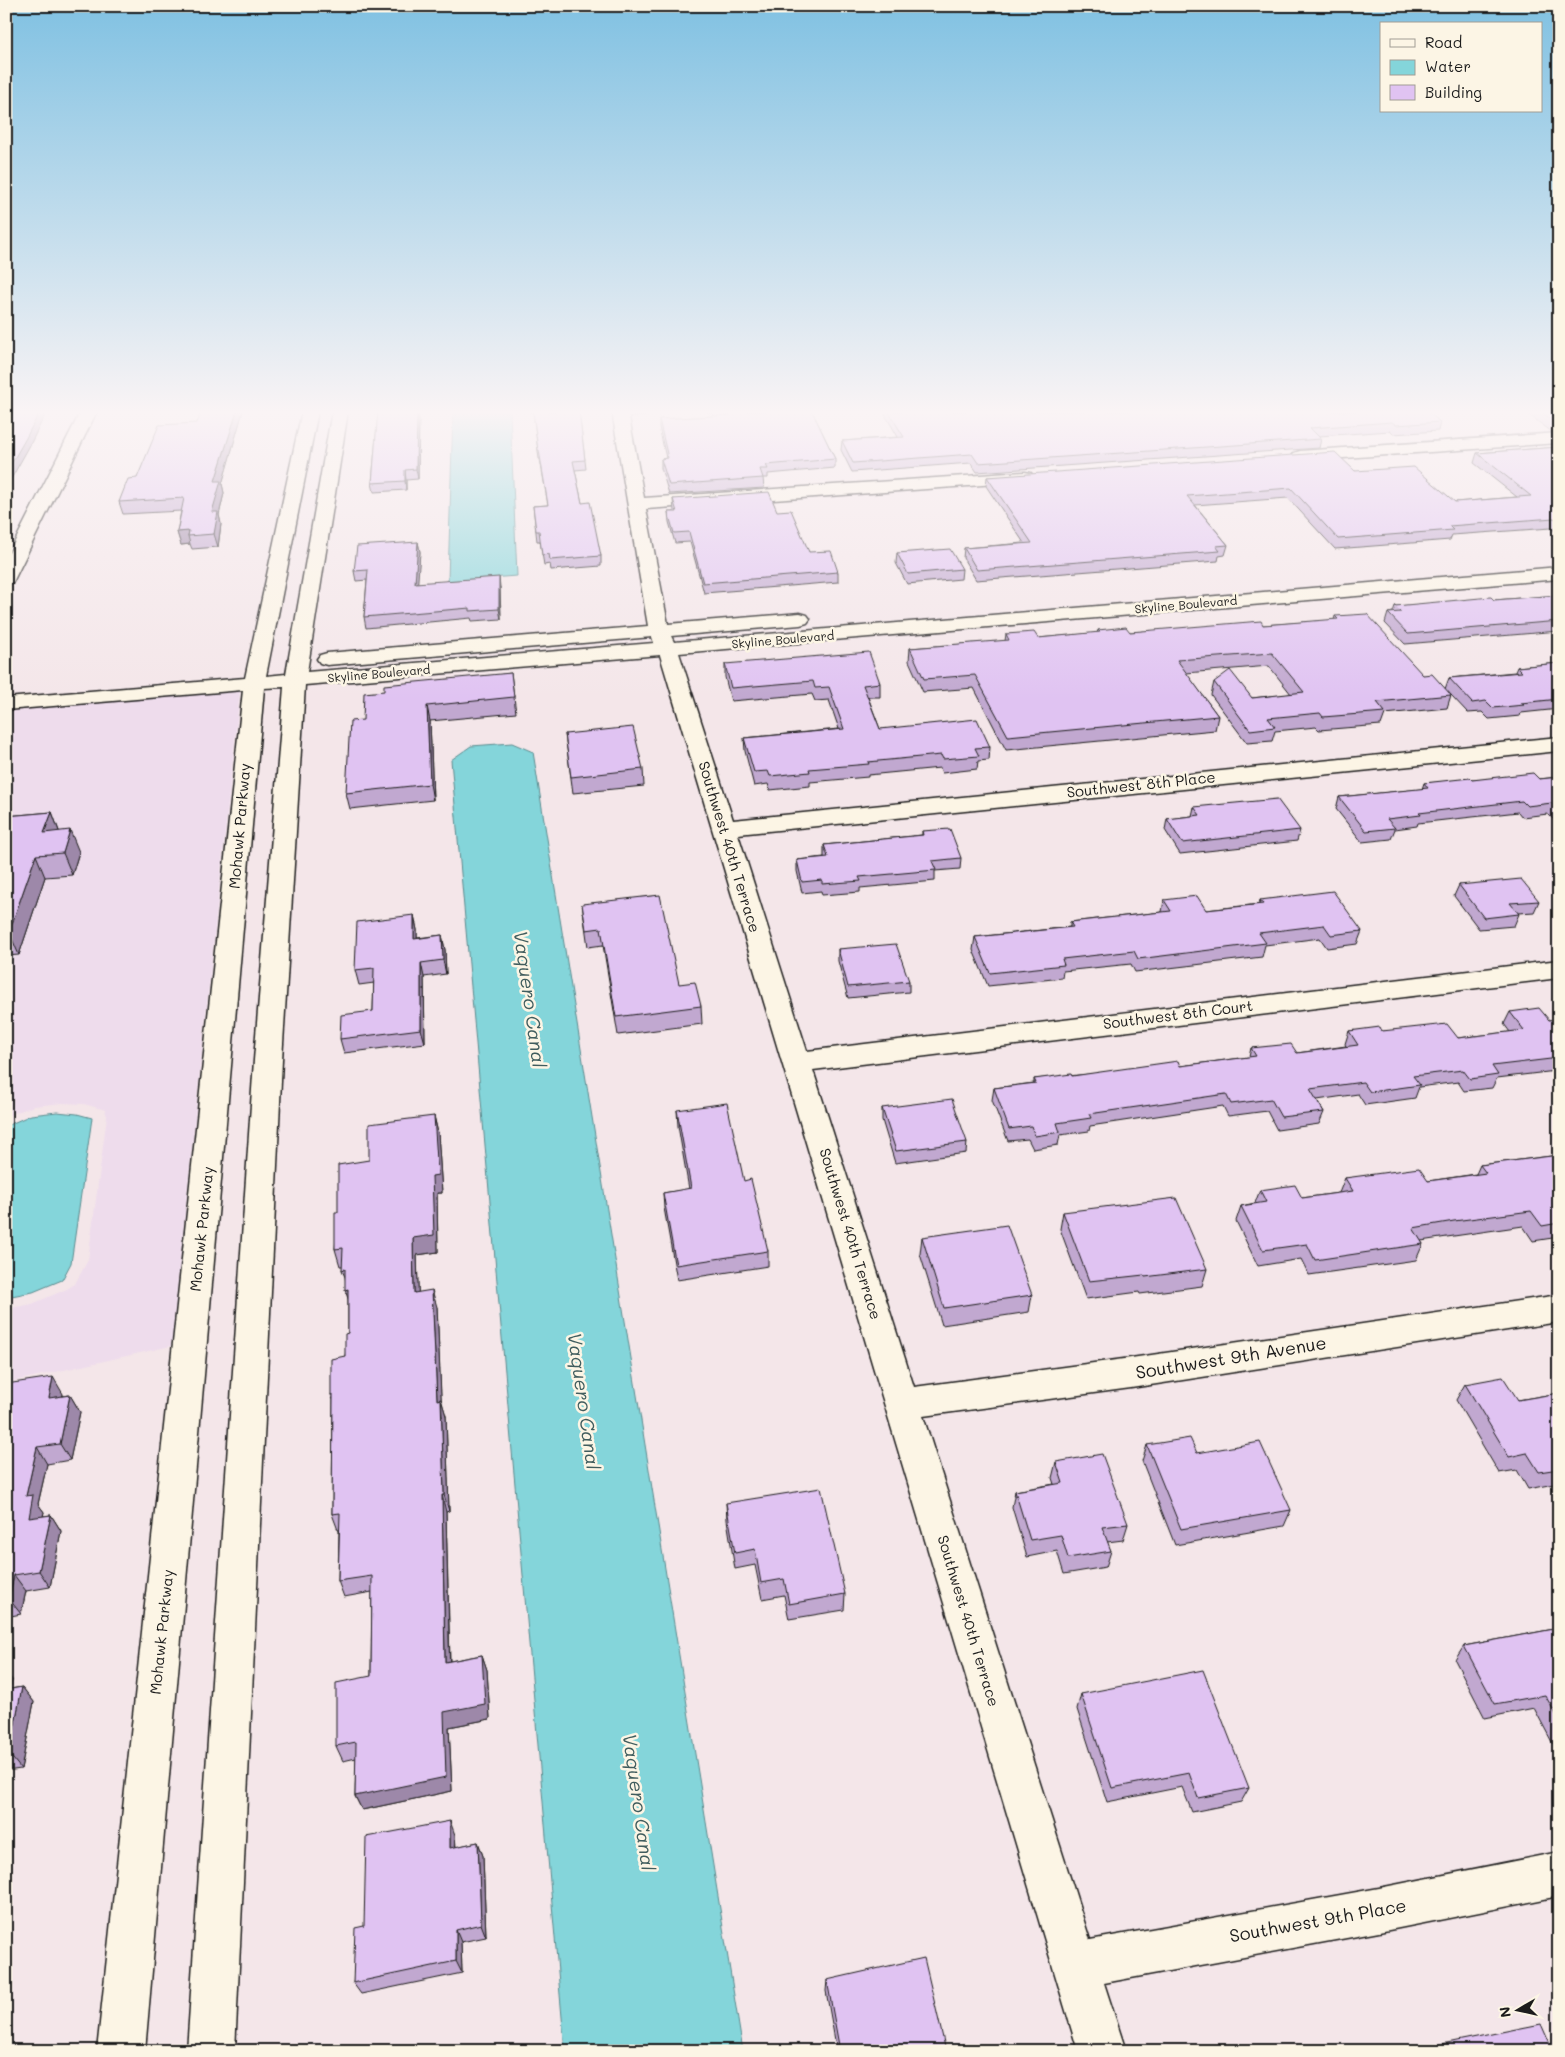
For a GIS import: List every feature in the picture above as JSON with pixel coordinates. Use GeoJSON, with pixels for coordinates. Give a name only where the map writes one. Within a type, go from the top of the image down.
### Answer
{"type":"FeatureCollection","features":[{"type":"Feature","properties":{"kind":"street"},"geometry":{"type":"LineString","coordinates":[[6,578],[41,507]]}},
{"type":"Feature","properties":{"kind":"street","name":"Mohawk Parkway"},"geometry":{"type":"LineString","coordinates":[[121,2051],[255,675],[290,507]]}},
{"type":"Feature","properties":{"kind":"street"},"geometry":{"type":"LineString","coordinates":[[211,2051],[267,1080],[297,671],[324,507]]}},
{"type":"Feature","properties":{"kind":"street","name":"Southwest 40th Terrace"},"geometry":{"type":"LineString","coordinates":[[638,507],[662,640],[671,658],[770,982],[797,1062],[1102,2051]]}},
{"type":"Feature","properties":{"kind":"street","name":"Skyline Boulevard"},"geometry":{"type":"LineString","coordinates":[[6,704],[255,675],[662,640],[1559,556]]}},
{"type":"Feature","properties":{"kind":"street","name":"Skyline Boulevard"},"geometry":{"type":"LineString","coordinates":[[662,640],[1559,573]]}},
{"type":"Feature","properties":{"kind":"street","name":"Skyline Boulevard"},"geometry":{"type":"LineString","coordinates":[[6,685],[255,675]]}},
{"type":"Feature","properties":{"kind":"street","name":"Southwest 8th Place"},"geometry":{"type":"LineString","coordinates":[[724,828],[1559,744]]}},
{"type":"Feature","properties":{"kind":"street","name":"Southwest 8th Court"},"geometry":{"type":"LineString","coordinates":[[797,1062],[1559,969]]}},
{"type":"Feature","properties":{"kind":"street","name":"Southwest 9th Avenue"},"geometry":{"type":"LineString","coordinates":[[903,1404],[1140,1372],[1559,1308]]}},
{"type":"Feature","properties":{"kind":"street","name":"Southwest 9th Place"},"geometry":{"type":"LineString","coordinates":[[1076,1964],[1380,1910],[1559,1874]]}},
{"type":"Feature","properties":{"kind":"shaded area"},"geometry":{"type":"Polygon","coordinates":[[[240,691],[171,1346],[6,1383],[6,1309],[32,1304],[67,1289],[75,1284],[88,1260],[107,1116],[105,1110],[102,1109],[84,1104],[63,1103],[34,1106],[6,1116],[6,710],[240,691]]]}},
{"type":"Feature","properties":{"kind":"water"},"geometry":{"type":"Polygon","coordinates":[[[450,507],[514,507],[517,576],[448,581],[450,507]]]}},
{"type":"Feature","properties":{"kind":"water","name":"Vaquero Canal"},"geometry":{"type":"Polygon","coordinates":[[[512,743],[533,752],[743,2051],[565,2051],[451,760],[471,746],[512,743]]]}},
{"type":"Feature","properties":{"kind":"water"},"geometry":{"type":"Polygon","coordinates":[[[57,1112],[92,1118],[71,1263],[62,1280],[33,1292],[6,1297],[6,1126],[31,1115],[57,1112]]]}},
{"type":"Feature","properties":{"kind":"building"},"geometry":{"type":"Polygon","coordinates":[[[182,507],[213,507],[212,512],[218,512],[214,534],[188,536],[189,531],[177,532],[182,507]]]}},
{"type":"Feature","properties":{"kind":"building"},"geometry":{"type":"Polygon","coordinates":[[[533,507],[591,507],[601,556],[550,560],[549,554],[542,555],[539,531],[536,531],[533,507]]]}},
{"type":"Feature","properties":{"kind":"building"},"geometry":{"type":"Polygon","coordinates":[[[675,507],[775,507],[777,511],[791,510],[809,552],[831,551],[838,572],[703,583],[689,532],[674,533],[668,512],[677,512],[675,507]]]}},
{"type":"Feature","properties":{"kind":"building"},"geometry":{"type":"Polygon","coordinates":[[[1007,507],[1196,507],[1228,545],[1216,546],[1220,551],[977,570],[964,548],[1032,543],[1007,507]]]}},
{"type":"Feature","properties":{"kind":"building"},"geometry":{"type":"Polygon","coordinates":[[[1309,507],[1559,507],[1559,521],[1554,518],[1449,526],[1453,530],[1338,539],[1309,507]]]}},
{"type":"Feature","properties":{"kind":"building"},"geometry":{"type":"Polygon","coordinates":[[[418,542],[415,583],[499,577],[499,609],[470,611],[470,608],[364,617],[368,570],[354,571],[357,546],[418,542]]]}},
{"type":"Feature","properties":{"kind":"building"},"geometry":{"type":"Polygon","coordinates":[[[950,549],[962,569],[908,574],[897,553],[950,549]]]}},
{"type":"Feature","properties":{"kind":"building"},"geometry":{"type":"Polygon","coordinates":[[[1559,595],[1559,621],[1408,634],[1388,613],[1401,612],[1395,606],[1491,597],[1494,600],[1559,595]]]}},
{"type":"Feature","properties":{"kind":"building"},"geometry":{"type":"Polygon","coordinates":[[[1367,614],[1423,675],[1432,674],[1451,695],[1377,702],[1385,712],[1323,717],[1320,713],[1268,718],[1275,727],[1250,730],[1214,682],[1230,670],[1252,698],[1304,692],[1272,653],[1177,660],[1218,716],[1008,736],[975,675],[924,679],[910,648],[1009,640],[1006,634],[1034,632],[1038,638],[1100,632],[1098,630],[1126,627],[1130,632],[1261,621],[1263,625],[1338,619],[1335,616],[1367,614]]]}},
{"type":"Feature","properties":{"kind":"building"},"geometry":{"type":"Polygon","coordinates":[[[869,652],[880,683],[863,685],[880,729],[977,719],[990,747],[975,748],[979,756],[943,759],[941,755],[809,769],[810,772],[770,776],[768,771],[754,772],[744,738],[844,729],[829,687],[815,688],[813,681],[731,688],[725,664],[869,652]]]}},
{"type":"Feature","properties":{"kind":"building"},"geometry":{"type":"Polygon","coordinates":[[[1559,663],[1559,699],[1521,703],[1524,705],[1493,708],[1486,701],[1472,703],[1449,678],[1522,672],[1517,667],[1559,663]]]}},
{"type":"Feature","properties":{"kind":"building"},"geometry":{"type":"Polygon","coordinates":[[[511,673],[514,697],[427,706],[430,784],[346,793],[350,721],[363,720],[364,693],[384,691],[384,685],[511,673]]]}},
{"type":"Feature","properties":{"kind":"building"},"geometry":{"type":"Polygon","coordinates":[[[633,727],[643,769],[571,777],[565,734],[633,727]]]}},
{"type":"Feature","properties":{"kind":"building"},"geometry":{"type":"Polygon","coordinates":[[[1533,773],[1539,779],[1559,777],[1559,809],[1552,803],[1527,806],[1522,801],[1419,813],[1421,815],[1387,819],[1395,828],[1366,831],[1339,797],[1428,788],[1424,783],[1533,773]]]}},
{"type":"Feature","properties":{"kind":"building"},"geometry":{"type":"Polygon","coordinates":[[[1277,799],[1300,830],[1182,843],[1167,819],[1200,815],[1194,807],[1277,799]]]}},
{"type":"Feature","properties":{"kind":"building"},"geometry":{"type":"Polygon","coordinates":[[[52,812],[44,833],[70,830],[63,853],[36,855],[9,932],[6,933],[6,816],[52,812]]]}},
{"type":"Feature","properties":{"kind":"building"},"geometry":{"type":"Polygon","coordinates":[[[950,829],[961,858],[932,861],[936,870],[859,877],[861,881],[822,884],[822,880],[802,882],[797,860],[828,857],[824,845],[923,835],[922,831],[950,829]]]}},
{"type":"Feature","properties":{"kind":"building"},"geometry":{"type":"Polygon","coordinates":[[[1521,879],[1539,901],[1510,903],[1519,914],[1484,918],[1459,885],[1521,879]]]}},
{"type":"Feature","properties":{"kind":"building"},"geometry":{"type":"Polygon","coordinates":[[[1333,891],[1362,931],[1331,935],[1324,925],[1259,933],[1266,943],[1138,959],[1134,951],[1062,959],[1064,965],[990,973],[975,937],[1073,927],[1070,922],[1171,911],[1164,900],[1197,896],[1206,910],[1263,904],[1260,900],[1333,891]]]}},
{"type":"Feature","properties":{"kind":"building"},"geometry":{"type":"Polygon","coordinates":[[[660,895],[679,984],[695,982],[701,1006],[616,1017],[601,928],[586,930],[582,904],[660,895]]]}},
{"type":"Feature","properties":{"kind":"building"},"geometry":{"type":"Polygon","coordinates":[[[414,915],[414,939],[442,935],[443,960],[421,963],[421,1029],[340,1039],[341,1015],[373,1011],[374,968],[355,970],[357,922],[414,915]]]}},
{"type":"Feature","properties":{"kind":"building"},"geometry":{"type":"Polygon","coordinates":[[[896,944],[909,981],[848,987],[838,949],[896,944]]]}},
{"type":"Feature","properties":{"kind":"building"},"geometry":{"type":"Polygon","coordinates":[[[1539,1008],[1549,1020],[1559,1019],[1559,1058],[1492,1066],[1498,1075],[1470,1079],[1463,1070],[1413,1076],[1420,1085],[1370,1092],[1363,1082],[1310,1089],[1324,1112],[1281,1117],[1271,1099],[1231,1104],[1226,1094],[1089,1114],[1091,1118],[1057,1123],[1060,1132],[1035,1136],[1031,1126],[1009,1129],[994,1088],[1036,1083],[1034,1079],[1071,1074],[1072,1076],[1178,1061],[1180,1066],[1256,1056],[1251,1048],[1291,1044],[1297,1053],[1358,1045],[1349,1031],[1380,1027],[1382,1031],[1447,1024],[1458,1038],[1524,1030],[1510,1012],[1539,1008]]]}},
{"type":"Feature","properties":{"kind":"building"},"geometry":{"type":"Polygon","coordinates":[[[952,1099],[967,1142],[896,1151],[882,1108],[952,1099]]]}},
{"type":"Feature","properties":{"kind":"building"},"geometry":{"type":"Polygon","coordinates":[[[727,1103],[744,1181],[751,1179],[768,1251],[676,1265],[663,1193],[691,1188],[677,1110],[727,1103]]]}},
{"type":"Feature","properties":{"kind":"building"},"geometry":{"type":"Polygon","coordinates":[[[434,1116],[438,1175],[432,1176],[434,1235],[413,1238],[414,1293],[432,1290],[437,1400],[441,1399],[444,1495],[442,1495],[445,1662],[482,1655],[485,1704],[444,1712],[446,1777],[355,1796],[356,1742],[336,1746],[336,1683],[371,1676],[372,1576],[338,1581],[340,1513],[332,1514],[333,1394],[331,1395],[331,1359],[345,1356],[345,1334],[348,1333],[348,1289],[345,1290],[345,1269],[342,1270],[343,1248],[335,1249],[335,1212],[338,1212],[338,1165],[369,1160],[369,1124],[434,1116]]]}},
{"type":"Feature","properties":{"kind":"building"},"geometry":{"type":"Polygon","coordinates":[[[1559,1155],[1559,1223],[1542,1226],[1531,1211],[1454,1221],[1413,1228],[1423,1244],[1315,1260],[1307,1244],[1263,1250],[1241,1206],[1266,1202],[1260,1190],[1295,1185],[1302,1198],[1353,1191],[1345,1178],[1419,1168],[1428,1181],[1486,1173],[1480,1165],[1559,1155]]]}},
{"type":"Feature","properties":{"kind":"building"},"geometry":{"type":"Polygon","coordinates":[[[1176,1198],[1207,1269],[1145,1277],[1144,1275],[1089,1281],[1063,1212],[1176,1198]]]}},
{"type":"Feature","properties":{"kind":"building"},"geometry":{"type":"Polygon","coordinates":[[[1007,1225],[1032,1295],[944,1308],[922,1237],[1007,1225]]]}},
{"type":"Feature","properties":{"kind":"building"},"geometry":{"type":"Polygon","coordinates":[[[53,1377],[49,1398],[70,1395],[60,1444],[37,1447],[26,1496],[33,1495],[29,1518],[51,1515],[39,1571],[14,1575],[9,1599],[6,1599],[6,1384],[53,1377]]]}},
{"type":"Feature","properties":{"kind":"building"},"geometry":{"type":"Polygon","coordinates":[[[1503,1377],[1518,1400],[1559,1393],[1559,1469],[1539,1472],[1527,1453],[1509,1457],[1465,1384],[1503,1377]]]}},
{"type":"Feature","properties":{"kind":"building"},"geometry":{"type":"Polygon","coordinates":[[[1190,1438],[1197,1453],[1260,1442],[1291,1510],[1181,1529],[1147,1445],[1190,1438]]]}},
{"type":"Feature","properties":{"kind":"building"},"geometry":{"type":"Polygon","coordinates":[[[1102,1454],[1128,1524],[1102,1527],[1111,1551],[1068,1558],[1061,1535],[1030,1540],[1015,1491],[1063,1483],[1056,1462],[1102,1454]]]}},
{"type":"Feature","properties":{"kind":"building"},"geometry":{"type":"Polygon","coordinates":[[[821,1488],[845,1594],[789,1604],[784,1579],[761,1583],[755,1549],[735,1553],[726,1503],[821,1488]]]}},
{"type":"Feature","properties":{"kind":"building"},"geometry":{"type":"Polygon","coordinates":[[[1559,1628],[1559,1720],[1545,1695],[1495,1704],[1464,1646],[1559,1628]]]}},
{"type":"Feature","properties":{"kind":"building"},"geometry":{"type":"Polygon","coordinates":[[[1203,1670],[1249,1788],[1198,1798],[1189,1773],[1112,1788],[1081,1694],[1203,1670]]]}},
{"type":"Feature","properties":{"kind":"building"},"geometry":{"type":"Polygon","coordinates":[[[22,1687],[9,1754],[6,1755],[6,1690],[22,1687]]]}},
{"type":"Feature","properties":{"kind":"building"},"geometry":{"type":"Polygon","coordinates":[[[450,1821],[450,1848],[478,1842],[481,1924],[456,1930],[456,1961],[353,1983],[355,1928],[364,1926],[366,1837],[450,1821]]]}},
{"type":"Feature","properties":{"kind":"building"},"geometry":{"type":"Polygon","coordinates":[[[924,1958],[946,2051],[840,2051],[827,1980],[924,1958]]]}},
{"type":"Feature","properties":{"kind":"building"},"geometry":{"type":"Polygon","coordinates":[[[1541,2024],[1553,2051],[1434,2051],[1432,2046],[1541,2024]]]}}]}
